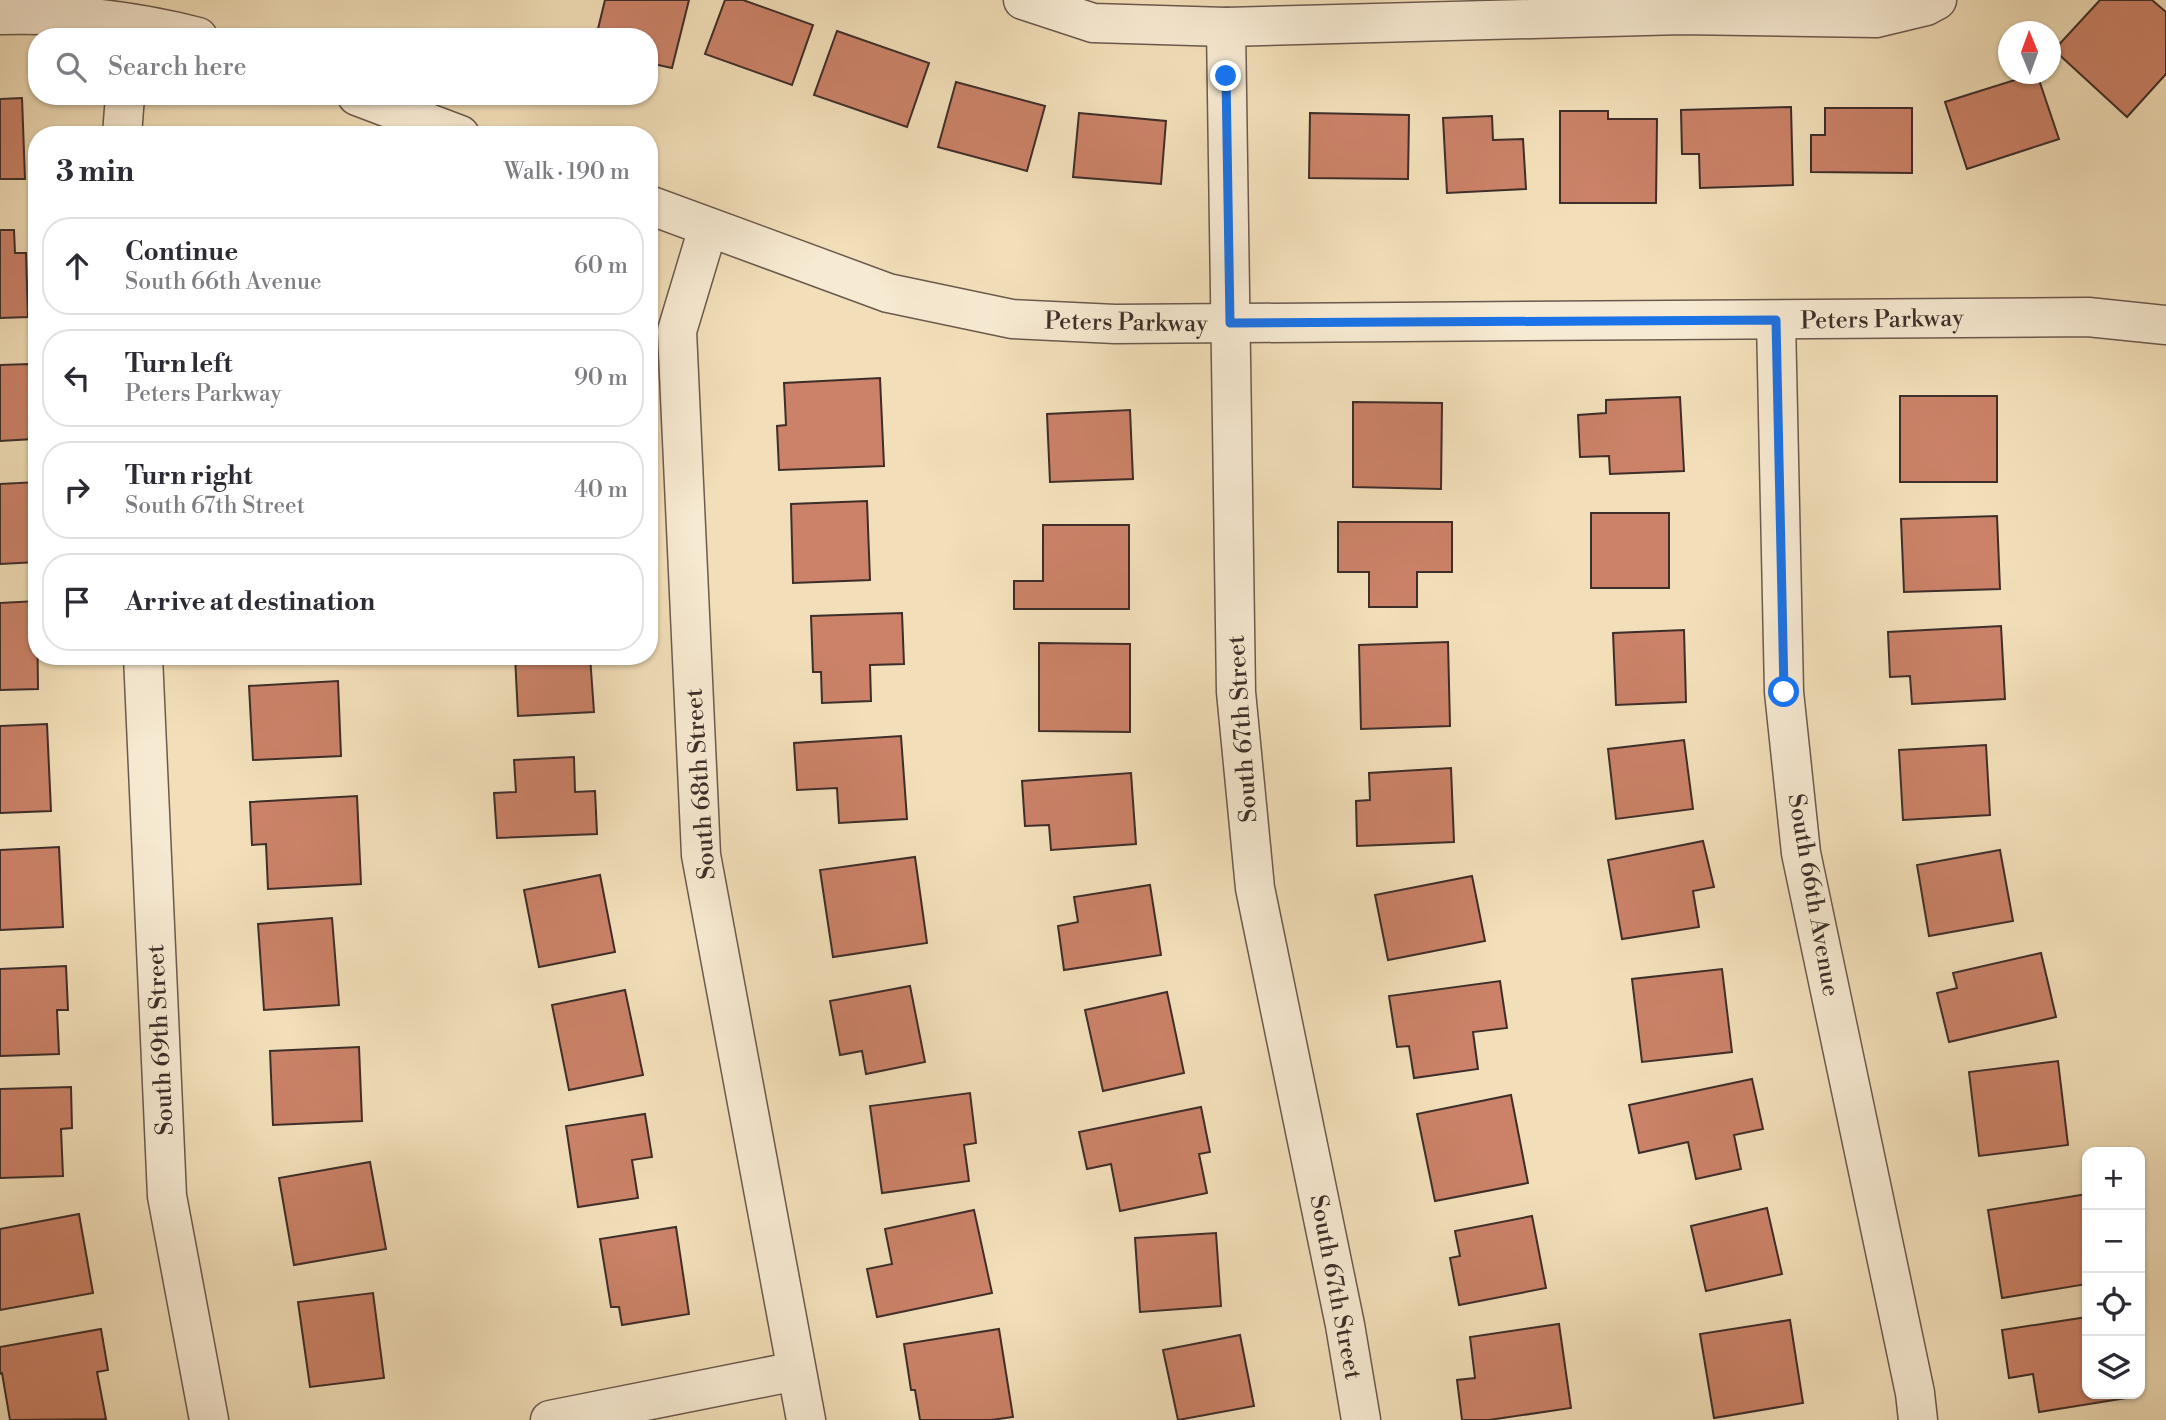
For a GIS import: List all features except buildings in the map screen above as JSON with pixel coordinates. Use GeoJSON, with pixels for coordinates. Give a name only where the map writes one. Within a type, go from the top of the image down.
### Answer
{"type":"FeatureCollection","features":[{"type":"Feature","properties":{"kind":"street"},"geometry":{"type":"LineString","coordinates":[[1023,0],[1093,23],[1226,27],[1682,15],[1876,18],[1937,0]]}},
{"type":"Feature","properties":{"kind":"street"},"geometry":{"type":"LineString","coordinates":[[0,15],[50,14],[141,20],[168,28]]}},
{"type":"Feature","properties":{"kind":"street","name":"South 67th Street"},"geometry":{"type":"LineString","coordinates":[[1226,27],[1236,692],[1255,888],[1362,1420]]}},
{"type":"Feature","properties":{"kind":"street"},"geometry":{"type":"LineString","coordinates":[[122,126],[124,105]]}},
{"type":"Feature","properties":{"kind":"street"},"geometry":{"type":"LineString","coordinates":[[381,105],[436,126]]}},
{"type":"Feature","properties":{"kind":"street","name":"Peters Parkway"},"geometry":{"type":"LineString","coordinates":[[658,209],[888,293],[1012,319],[1115,324],[2088,317],[2166,325]]}},
{"type":"Feature","properties":{"kind":"street","name":"South 68th Street"},"geometry":{"type":"LineString","coordinates":[[708,228],[677,331],[701,855],[806,1420]]}},
{"type":"Feature","properties":{"kind":"street","name":"South 66th Avenue"},"geometry":{"type":"LineString","coordinates":[[1776,320],[1784,692],[1801,853],[1916,1393],[1918,1420]]}},
{"type":"Feature","properties":{"kind":"street","name":"South 69th Street"},"geometry":{"type":"LineString","coordinates":[[143,665],[167,1196],[209,1420]]}},
{"type":"Feature","properties":{"kind":"street"},"geometry":{"type":"LineString","coordinates":[[550,1420],[796,1371]]}},
{"type":"Feature","properties":{"kind":"route"},"geometry":{"type":"LineString","coordinates":[[1226,76],[1230,323],[1776,320],[1784,692]]}}]}
